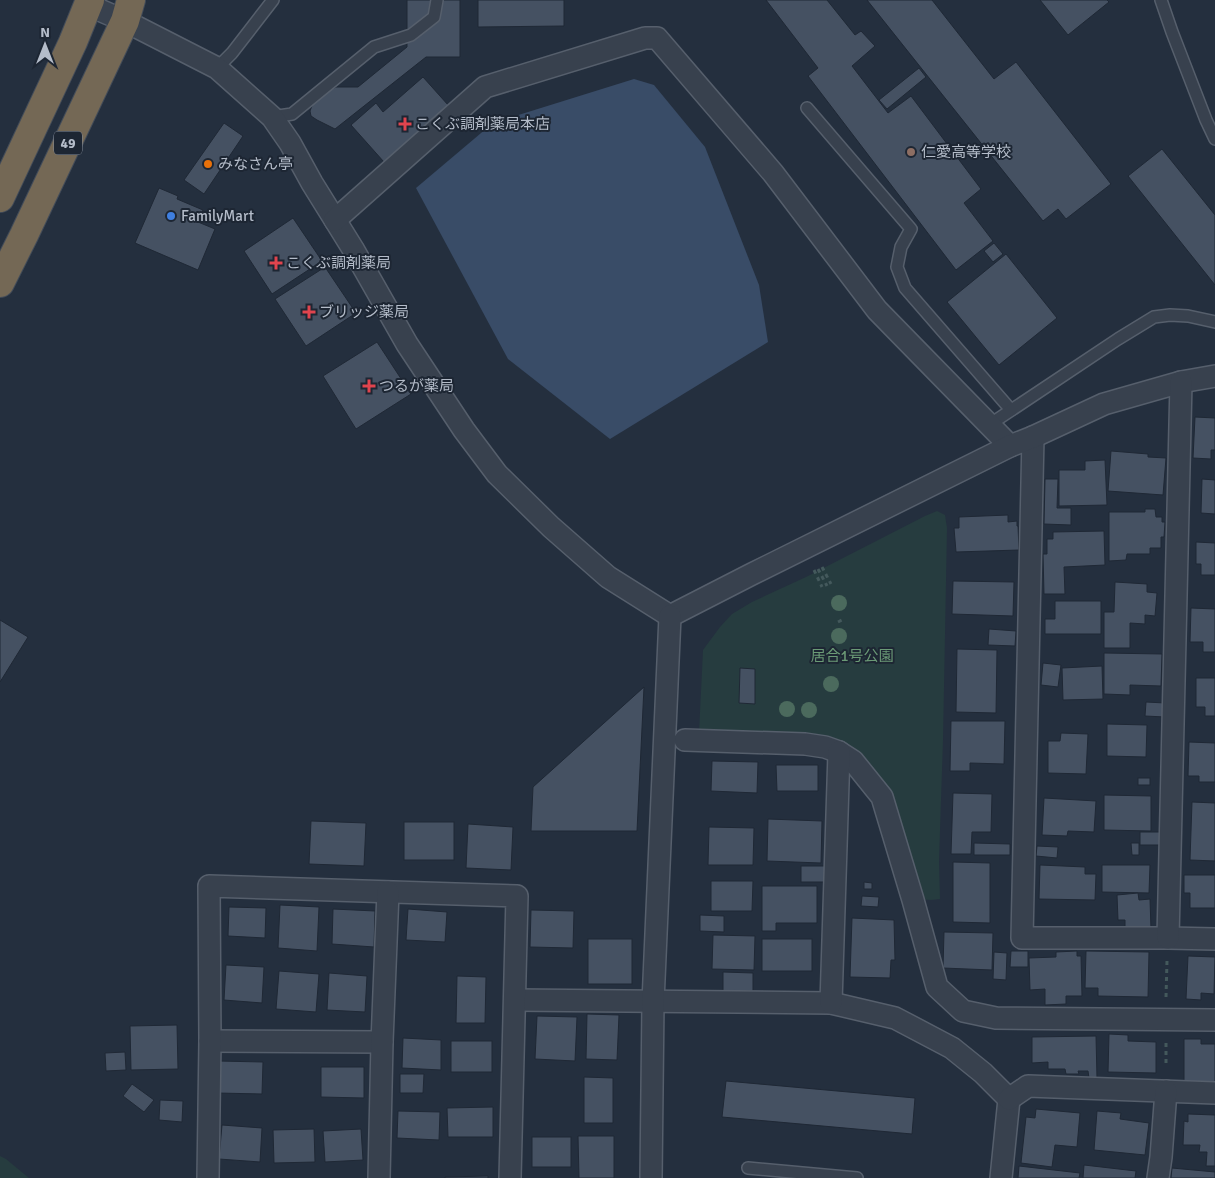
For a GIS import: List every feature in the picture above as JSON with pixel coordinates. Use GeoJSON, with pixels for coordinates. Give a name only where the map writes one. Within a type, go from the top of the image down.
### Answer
{"type":"FeatureCollection","features":[{"type":"Feature","properties":{"kind":"highway","name":"49"},"geometry":{"type":"LineString","coordinates":[[0,198],[73,42],[88,3]]}},
{"type":"Feature","properties":{"kind":"highway","name":"49"},"geometry":{"type":"LineString","coordinates":[[0,284],[128,10]]}},
{"type":"Feature","properties":{"kind":"street"},"geometry":{"type":"LineString","coordinates":[[88,3],[128,10],[217,68],[272,116],[290,143],[407,344],[464,430],[497,474],[551,527],[608,577],[670,616]]}},
{"type":"Feature","properties":{"kind":"street"},"geometry":{"type":"LineString","coordinates":[[335,220],[485,87],[645,38],[657,38],[773,173],[877,310],[1010,446]]}},
{"type":"Feature","properties":{"kind":"street"},"geometry":{"type":"LineString","coordinates":[[670,616],[1010,446],[1104,404],[1181,382],[1215,376]]}},
{"type":"Feature","properties":{"kind":"street"},"geometry":{"type":"LineString","coordinates":[[1168,938],[1181,382]]}},
{"type":"Feature","properties":{"kind":"street"},"geometry":{"type":"LineString","coordinates":[[1033,437],[1022,938],[1215,939]]}},
{"type":"Feature","properties":{"kind":"street"},"geometry":{"type":"LineString","coordinates":[[651,1178],[653,1002],[670,616]]}},
{"type":"Feature","properties":{"kind":"street"},"geometry":{"type":"LineString","coordinates":[[685,740],[805,744],[825,747],[839,752],[853,761],[882,797],[937,987],[962,1010],[996,1018],[1215,1020]]}},
{"type":"Feature","properties":{"kind":"street"},"geometry":{"type":"LineString","coordinates":[[830,1004],[839,752]]}},
{"type":"Feature","properties":{"kind":"street"},"geometry":{"type":"LineString","coordinates":[[208,1178],[210,1040],[209,886],[517,896],[510,1178]]}},
{"type":"Feature","properties":{"kind":"street"},"geometry":{"type":"LineString","coordinates":[[379,1178],[388,892]]}},
{"type":"Feature","properties":{"kind":"street"},"geometry":{"type":"LineString","coordinates":[[515,1000],[830,1004],[895,1018],[952,1048],[983,1073],[1009,1099]]}},
{"type":"Feature","properties":{"kind":"street"},"geometry":{"type":"LineString","coordinates":[[210,1040],[382,1042]]}},
{"type":"Feature","properties":{"kind":"street"},"geometry":{"type":"LineString","coordinates":[[1001,1178],[1009,1099],[1028,1086],[1215,1093]]}},
{"type":"Feature","properties":{"kind":"street"},"geometry":{"type":"LineString","coordinates":[[1158,1178],[1166,1091]]}},
{"type":"Feature","properties":{"kind":"lane"},"geometry":{"type":"LineString","coordinates":[[217,68],[232,53],[273,0]]}},
{"type":"Feature","properties":{"kind":"lane"},"geometry":{"type":"LineString","coordinates":[[272,116],[292,114],[374,47],[411,35],[434,17],[437,0]]}},
{"type":"Feature","properties":{"kind":"lane"},"geometry":{"type":"LineString","coordinates":[[1161,0],[1206,120],[1215,139]]}},
{"type":"Feature","properties":{"kind":"lane"},"geometry":{"type":"LineString","coordinates":[[807,108],[911,229],[902,247],[896,267],[905,288],[1011,410]]}},
{"type":"Feature","properties":{"kind":"lane"},"geometry":{"type":"LineString","coordinates":[[989,425],[1154,317],[1188,316],[1215,322]]}},
{"type":"Feature","properties":{"kind":"lane"},"geometry":{"type":"LineString","coordinates":[[748,1168],[857,1178]]}},
{"type":"Feature","properties":{"kind":"path"},"geometry":{"type":"LineString","coordinates":[[822,587],[816,564],[829,585]]}},
{"type":"Feature","properties":{"kind":"path"},"geometry":{"type":"LineString","coordinates":[[838,622],[844,619]]}},
{"type":"Feature","properties":{"kind":"green space","name":"居合1号公園"},"geometry":{"type":"Polygon","coordinates":[[[937,511],[945,515],[947,528],[939,861],[940,899],[931,900],[917,899],[855,757],[699,733],[703,650],[732,614],[752,602],[937,511]]]}},
{"type":"Feature","properties":{"kind":"green space"},"geometry":{"type":"Polygon","coordinates":[[[0,1156],[6,1159],[29,1178],[0,1178],[0,1156]]]}},
{"type":"Feature","properties":{"kind":"water"},"geometry":{"type":"Polygon","coordinates":[[[634,79],[654,85],[705,147],[759,285],[768,342],[610,439],[508,359],[416,188],[487,128],[512,117],[634,79]]]}},
{"type":"Feature","properties":{"kind":"building"},"geometry":{"type":"Polygon","coordinates":[[[407,0],[460,0],[460,57],[426,57],[335,129],[311,116],[310,111],[313,103],[322,94],[336,87],[358,87],[407,47],[407,0]]]}},
{"type":"Feature","properties":{"kind":"building"},"geometry":{"type":"Polygon","coordinates":[[[478,0],[564,0],[564,26],[478,27],[478,0]]]}},
{"type":"Feature","properties":{"kind":"building"},"geometry":{"type":"Polygon","coordinates":[[[766,0],[827,0],[855,35],[861,31],[875,46],[852,66],[888,113],[911,96],[981,189],[964,203],[993,241],[956,270],[808,76],[818,68],[766,0]]]}},
{"type":"Feature","properties":{"kind":"building"},"geometry":{"type":"Polygon","coordinates":[[[867,0],[932,0],[994,79],[1016,62],[1111,184],[1066,219],[1058,209],[1043,221],[867,0]]]}},
{"type":"Feature","properties":{"kind":"building"},"geometry":{"type":"Polygon","coordinates":[[[1040,0],[1107,0],[1109,2],[1068,35],[1040,0]]]}},
{"type":"Feature","properties":{"kind":"building"},"geometry":{"type":"Polygon","coordinates":[[[919,68],[926,77],[887,109],[879,100],[919,68]]]}},
{"type":"Feature","properties":{"kind":"building"},"geometry":{"type":"Polygon","coordinates":[[[423,77],[457,115],[392,171],[351,125],[376,103],[383,112],[423,77]]]}},
{"type":"Feature","properties":{"kind":"building"},"geometry":{"type":"Polygon","coordinates":[[[224,123],[243,136],[204,194],[184,180],[224,123]]]}},
{"type":"Feature","properties":{"kind":"building"},"geometry":{"type":"Polygon","coordinates":[[[1162,149],[1215,215],[1215,285],[1128,176],[1162,149]]]}},
{"type":"Feature","properties":{"kind":"building"},"geometry":{"type":"Polygon","coordinates":[[[159,188],[178,196],[177,199],[203,210],[198,222],[215,229],[198,270],[135,243],[159,188]]]}},
{"type":"Feature","properties":{"kind":"building"},"geometry":{"type":"Polygon","coordinates":[[[293,218],[322,261],[272,294],[244,251],[293,218]]]}},
{"type":"Feature","properties":{"kind":"building"},"geometry":{"type":"Polygon","coordinates":[[[994,243],[1003,254],[993,262],[984,251],[994,243]]]}},
{"type":"Feature","properties":{"kind":"building"},"geometry":{"type":"Polygon","coordinates":[[[1006,254],[1057,318],[999,365],[947,302],[1006,254]]]}},
{"type":"Feature","properties":{"kind":"building"},"geometry":{"type":"Polygon","coordinates":[[[325,267],[356,313],[306,346],[275,299],[325,267]]]}},
{"type":"Feature","properties":{"kind":"building"},"geometry":{"type":"Polygon","coordinates":[[[377,342],[411,394],[356,429],[323,376],[377,342]]]}},
{"type":"Feature","properties":{"kind":"building"},"geometry":{"type":"Polygon","coordinates":[[[1195,417],[1215,418],[1215,450],[1211,450],[1211,459],[1193,458],[1195,417]]]}},
{"type":"Feature","properties":{"kind":"building"},"geometry":{"type":"Polygon","coordinates":[[[1111,451],[1148,454],[1148,457],[1166,458],[1163,495],[1108,491],[1111,451]]]}},
{"type":"Feature","properties":{"kind":"building"},"geometry":{"type":"Polygon","coordinates":[[[1105,460],[1107,505],[1059,506],[1059,470],[1085,470],[1085,461],[1105,460]]]}},
{"type":"Feature","properties":{"kind":"building"},"geometry":{"type":"Polygon","coordinates":[[[1045,479],[1058,479],[1057,508],[1071,508],[1071,525],[1044,524],[1045,479]]]}},
{"type":"Feature","properties":{"kind":"building"},"geometry":{"type":"Polygon","coordinates":[[[1202,479],[1215,480],[1215,514],[1201,513],[1202,479]]]}},
{"type":"Feature","properties":{"kind":"building"},"geometry":{"type":"Polygon","coordinates":[[[1145,509],[1155,509],[1156,517],[1162,517],[1162,522],[1165,522],[1164,537],[1161,537],[1161,548],[1150,548],[1150,554],[1127,554],[1126,560],[1109,561],[1109,512],[1145,512],[1145,509]]]}},
{"type":"Feature","properties":{"kind":"building"},"geometry":{"type":"Polygon","coordinates":[[[1008,515],[1008,522],[1017,521],[1019,550],[956,552],[954,528],[959,528],[959,517],[1008,515]]]}},
{"type":"Feature","properties":{"kind":"building"},"geometry":{"type":"Polygon","coordinates":[[[1104,531],[1105,565],[1064,567],[1065,594],[1044,594],[1043,554],[1047,554],[1047,539],[1053,539],[1053,532],[1104,531]]]}},
{"type":"Feature","properties":{"kind":"building"},"geometry":{"type":"Polygon","coordinates":[[[1196,542],[1215,543],[1215,575],[1201,575],[1201,564],[1196,564],[1196,542]]]}},
{"type":"Feature","properties":{"kind":"building"},"geometry":{"type":"Polygon","coordinates":[[[953,581],[1014,582],[1013,616],[952,614],[953,581]]]}},
{"type":"Feature","properties":{"kind":"building"},"geometry":{"type":"Polygon","coordinates":[[[1115,582],[1147,584],[1147,592],[1157,593],[1155,616],[1145,615],[1145,624],[1130,623],[1130,648],[1104,648],[1104,612],[1114,612],[1115,582]]]}},
{"type":"Feature","properties":{"kind":"building"},"geometry":{"type":"Polygon","coordinates":[[[1055,601],[1101,601],[1101,634],[1045,634],[1045,619],[1055,619],[1055,601]]]}},
{"type":"Feature","properties":{"kind":"building"},"geometry":{"type":"Polygon","coordinates":[[[1191,608],[1215,609],[1215,652],[1203,652],[1203,642],[1190,642],[1191,608]]]}},
{"type":"Feature","properties":{"kind":"building"},"geometry":{"type":"Polygon","coordinates":[[[0,620],[28,637],[0,682],[0,620]]]}},
{"type":"Feature","properties":{"kind":"building"},"geometry":{"type":"Polygon","coordinates":[[[989,629],[1016,631],[1015,646],[988,645],[989,629]]]}},
{"type":"Feature","properties":{"kind":"building"},"geometry":{"type":"Polygon","coordinates":[[[957,649],[997,650],[996,713],[956,712],[957,649]]]}},
{"type":"Feature","properties":{"kind":"building"},"geometry":{"type":"Polygon","coordinates":[[[1104,653],[1162,654],[1161,686],[1130,685],[1130,695],[1104,694],[1104,653]]]}},
{"type":"Feature","properties":{"kind":"building"},"geometry":{"type":"Polygon","coordinates":[[[1043,663],[1061,665],[1058,687],[1041,685],[1043,663]]]}},
{"type":"Feature","properties":{"kind":"building"},"geometry":{"type":"Polygon","coordinates":[[[1102,666],[1103,699],[1063,700],[1062,668],[1102,666]]]}},
{"type":"Feature","properties":{"kind":"building"},"geometry":{"type":"Polygon","coordinates":[[[740,668],[755,669],[755,704],[739,703],[740,668]]]}},
{"type":"Feature","properties":{"kind":"building"},"geometry":{"type":"Polygon","coordinates":[[[1196,678],[1215,678],[1215,716],[1205,716],[1205,707],[1196,707],[1196,678]]]}},
{"type":"Feature","properties":{"kind":"building"},"geometry":{"type":"Polygon","coordinates":[[[644,687],[637,831],[531,831],[533,787],[644,687]]]}},
{"type":"Feature","properties":{"kind":"building"},"geometry":{"type":"Polygon","coordinates":[[[1146,702],[1165,703],[1165,717],[1145,716],[1146,702]]]}},
{"type":"Feature","properties":{"kind":"building"},"geometry":{"type":"Polygon","coordinates":[[[951,721],[1005,721],[1004,764],[970,763],[970,771],[950,771],[951,721]]]}},
{"type":"Feature","properties":{"kind":"building"},"geometry":{"type":"Polygon","coordinates":[[[1107,724],[1147,725],[1146,757],[1107,756],[1107,724]]]}},
{"type":"Feature","properties":{"kind":"building"},"geometry":{"type":"Polygon","coordinates":[[[1061,733],[1088,734],[1086,774],[1048,773],[1048,741],[1060,741],[1061,733]]]}},
{"type":"Feature","properties":{"kind":"building"},"geometry":{"type":"Polygon","coordinates":[[[1189,742],[1215,743],[1215,782],[1199,782],[1199,776],[1188,776],[1189,742]]]}},
{"type":"Feature","properties":{"kind":"building"},"geometry":{"type":"Polygon","coordinates":[[[712,761],[758,762],[757,793],[711,791],[712,761]]]}},
{"type":"Feature","properties":{"kind":"building"},"geometry":{"type":"Polygon","coordinates":[[[776,765],[818,765],[818,791],[777,791],[776,765]]]}},
{"type":"Feature","properties":{"kind":"building"},"geometry":{"type":"Polygon","coordinates":[[[1138,778],[1150,778],[1150,785],[1138,785],[1138,778]]]}},
{"type":"Feature","properties":{"kind":"building"},"geometry":{"type":"Polygon","coordinates":[[[953,793],[992,794],[991,832],[972,832],[971,854],[951,854],[953,793]]]}},
{"type":"Feature","properties":{"kind":"building"},"geometry":{"type":"Polygon","coordinates":[[[1104,795],[1151,796],[1151,831],[1104,830],[1104,795]]]}},
{"type":"Feature","properties":{"kind":"building"},"geometry":{"type":"Polygon","coordinates":[[[1044,798],[1096,801],[1094,832],[1068,831],[1067,836],[1042,835],[1044,798]]]}},
{"type":"Feature","properties":{"kind":"building"},"geometry":{"type":"Polygon","coordinates":[[[1192,802],[1215,803],[1215,861],[1190,860],[1192,802]]]}},
{"type":"Feature","properties":{"kind":"building"},"geometry":{"type":"Polygon","coordinates":[[[768,819],[822,821],[821,863],[767,861],[768,819]]]}},
{"type":"Feature","properties":{"kind":"building"},"geometry":{"type":"Polygon","coordinates":[[[311,821],[366,823],[364,866],[309,864],[311,821]]]}},
{"type":"Feature","properties":{"kind":"building"},"geometry":{"type":"Polygon","coordinates":[[[404,822],[454,822],[454,860],[404,860],[404,822]]]}},
{"type":"Feature","properties":{"kind":"building"},"geometry":{"type":"Polygon","coordinates":[[[468,824],[513,827],[511,870],[466,868],[468,824]]]}},
{"type":"Feature","properties":{"kind":"building"},"geometry":{"type":"Polygon","coordinates":[[[709,827],[754,828],[753,865],[708,865],[709,827]]]}},
{"type":"Feature","properties":{"kind":"building"},"geometry":{"type":"Polygon","coordinates":[[[1140,832],[1161,832],[1161,845],[1140,845],[1140,832]]]}},
{"type":"Feature","properties":{"kind":"building"},"geometry":{"type":"Polygon","coordinates":[[[974,843],[1010,844],[1010,855],[974,855],[974,843]]]}},
{"type":"Feature","properties":{"kind":"building"},"geometry":{"type":"Polygon","coordinates":[[[1131,843],[1139,843],[1139,855],[1132,855],[1131,843]]]}},
{"type":"Feature","properties":{"kind":"building"},"geometry":{"type":"Polygon","coordinates":[[[1037,846],[1058,847],[1057,858],[1036,856],[1037,846]]]}},
{"type":"Feature","properties":{"kind":"building"},"geometry":{"type":"Polygon","coordinates":[[[953,862],[990,863],[990,923],[953,922],[953,862]]]}},
{"type":"Feature","properties":{"kind":"building"},"geometry":{"type":"Polygon","coordinates":[[[1040,865],[1085,867],[1085,874],[1096,874],[1095,900],[1039,899],[1040,865]]]}},
{"type":"Feature","properties":{"kind":"building"},"geometry":{"type":"Polygon","coordinates":[[[1102,865],[1150,865],[1149,893],[1102,892],[1102,865]]]}},
{"type":"Feature","properties":{"kind":"building"},"geometry":{"type":"Polygon","coordinates":[[[801,866],[826,866],[826,882],[801,882],[801,866]]]}},
{"type":"Feature","properties":{"kind":"building"},"geometry":{"type":"Polygon","coordinates":[[[1184,875],[1215,875],[1215,908],[1190,908],[1190,893],[1184,893],[1184,875]]]}},
{"type":"Feature","properties":{"kind":"building"},"geometry":{"type":"Polygon","coordinates":[[[711,881],[753,881],[752,911],[711,911],[711,881]]]}},
{"type":"Feature","properties":{"kind":"building"},"geometry":{"type":"Polygon","coordinates":[[[864,882],[872,883],[872,889],[864,889],[864,882]]]}},
{"type":"Feature","properties":{"kind":"building"},"geometry":{"type":"Polygon","coordinates":[[[762,886],[817,886],[817,923],[776,923],[776,931],[762,931],[762,886]]]}},
{"type":"Feature","properties":{"kind":"building"},"geometry":{"type":"Polygon","coordinates":[[[1138,893],[1139,900],[1150,899],[1151,929],[1125,929],[1125,920],[1118,920],[1117,895],[1138,893]]]}},
{"type":"Feature","properties":{"kind":"building"},"geometry":{"type":"Polygon","coordinates":[[[862,896],[879,897],[878,907],[861,906],[862,896]]]}},
{"type":"Feature","properties":{"kind":"building"},"geometry":{"type":"Polygon","coordinates":[[[280,905],[319,907],[317,951],[278,948],[280,905]]]}},
{"type":"Feature","properties":{"kind":"building"},"geometry":{"type":"Polygon","coordinates":[[[229,907],[266,908],[265,938],[228,936],[229,907]]]}},
{"type":"Feature","properties":{"kind":"building"},"geometry":{"type":"Polygon","coordinates":[[[333,909],[375,911],[374,947],[332,944],[333,909]]]}},
{"type":"Feature","properties":{"kind":"building"},"geometry":{"type":"Polygon","coordinates":[[[408,909],[447,912],[445,942],[406,940],[408,909]]]}},
{"type":"Feature","properties":{"kind":"building"},"geometry":{"type":"Polygon","coordinates":[[[531,910],[574,911],[573,948],[530,947],[531,910]]]}},
{"type":"Feature","properties":{"kind":"building"},"geometry":{"type":"Polygon","coordinates":[[[700,915],[724,916],[724,932],[700,931],[700,915]]]}},
{"type":"Feature","properties":{"kind":"building"},"geometry":{"type":"Polygon","coordinates":[[[852,918],[894,920],[895,960],[891,960],[890,978],[850,977],[852,918]]]}},
{"type":"Feature","properties":{"kind":"building"},"geometry":{"type":"Polygon","coordinates":[[[944,932],[993,933],[992,970],[943,968],[944,932]]]}},
{"type":"Feature","properties":{"kind":"building"},"geometry":{"type":"Polygon","coordinates":[[[713,935],[755,936],[754,970],[712,969],[713,935]]]}},
{"type":"Feature","properties":{"kind":"building"},"geometry":{"type":"Polygon","coordinates":[[[588,939],[632,939],[632,984],[588,984],[588,939]]]}},
{"type":"Feature","properties":{"kind":"building"},"geometry":{"type":"Polygon","coordinates":[[[762,939],[812,939],[812,971],[762,971],[762,939]]]}},
{"type":"Feature","properties":{"kind":"building"},"geometry":{"type":"Polygon","coordinates":[[[1011,951],[1028,951],[1028,967],[1010,967],[1011,951]]]}},
{"type":"Feature","properties":{"kind":"building"},"geometry":{"type":"Polygon","coordinates":[[[1077,951],[1077,956],[1081,956],[1082,996],[1066,996],[1066,1004],[1045,1005],[1045,989],[1030,990],[1029,958],[1056,957],[1056,952],[1077,951]]]}},
{"type":"Feature","properties":{"kind":"building"},"geometry":{"type":"Polygon","coordinates":[[[1086,951],[1149,952],[1148,997],[1098,996],[1098,988],[1085,988],[1086,951]]]}},
{"type":"Feature","properties":{"kind":"building"},"geometry":{"type":"Polygon","coordinates":[[[994,952],[1007,953],[1006,980],[993,979],[994,952]]]}},
{"type":"Feature","properties":{"kind":"building"},"geometry":{"type":"Polygon","coordinates":[[[1188,956],[1215,957],[1214,994],[1201,993],[1201,1000],[1186,999],[1188,956]]]}},
{"type":"Feature","properties":{"kind":"building"},"geometry":{"type":"Polygon","coordinates":[[[226,965],[264,967],[262,1003],[224,1000],[226,965]]]}},
{"type":"Feature","properties":{"kind":"building"},"geometry":{"type":"Polygon","coordinates":[[[279,971],[319,974],[316,1012],[276,1009],[279,971]]]}},
{"type":"Feature","properties":{"kind":"building"},"geometry":{"type":"Polygon","coordinates":[[[723,972],[753,973],[753,991],[723,991],[723,972]]]}},
{"type":"Feature","properties":{"kind":"building"},"geometry":{"type":"Polygon","coordinates":[[[329,973],[367,976],[365,1012],[327,1010],[329,973]]]}},
{"type":"Feature","properties":{"kind":"building"},"geometry":{"type":"Polygon","coordinates":[[[457,976],[486,977],[485,1023],[456,1023],[457,976]]]}},
{"type":"Feature","properties":{"kind":"building"},"geometry":{"type":"Polygon","coordinates":[[[587,1014],[619,1015],[617,1060],[586,1059],[587,1014]]]}},
{"type":"Feature","properties":{"kind":"building"},"geometry":{"type":"Polygon","coordinates":[[[537,1016],[577,1017],[575,1061],[535,1059],[537,1016]]]}},
{"type":"Feature","properties":{"kind":"building"},"geometry":{"type":"Polygon","coordinates":[[[177,1025],[178,1069],[131,1070],[130,1026],[177,1025]]]}},
{"type":"Feature","properties":{"kind":"building"},"geometry":{"type":"Polygon","coordinates":[[[1109,1034],[1128,1035],[1128,1041],[1156,1042],[1156,1073],[1108,1072],[1109,1034]]]}},
{"type":"Feature","properties":{"kind":"building"},"geometry":{"type":"Polygon","coordinates":[[[1096,1036],[1097,1078],[1089,1078],[1088,1071],[1078,1071],[1079,1074],[1066,1074],[1065,1069],[1048,1069],[1048,1062],[1032,1063],[1032,1037],[1096,1036]]]}},
{"type":"Feature","properties":{"kind":"building"},"geometry":{"type":"Polygon","coordinates":[[[403,1038],[441,1040],[441,1070],[402,1068],[403,1038]]]}},
{"type":"Feature","properties":{"kind":"building"},"geometry":{"type":"Polygon","coordinates":[[[1184,1039],[1201,1039],[1201,1044],[1215,1044],[1215,1082],[1201,1082],[1201,1085],[1184,1085],[1184,1039]]]}},
{"type":"Feature","properties":{"kind":"building"},"geometry":{"type":"Polygon","coordinates":[[[451,1041],[492,1041],[492,1072],[451,1072],[451,1041]]]}},
{"type":"Feature","properties":{"kind":"building"},"geometry":{"type":"Polygon","coordinates":[[[125,1052],[126,1070],[106,1071],[105,1053],[125,1052]]]}},
{"type":"Feature","properties":{"kind":"building"},"geometry":{"type":"Polygon","coordinates":[[[218,1061],[263,1062],[262,1094],[217,1093],[218,1061]]]}},
{"type":"Feature","properties":{"kind":"building"},"geometry":{"type":"Polygon","coordinates":[[[321,1067],[364,1067],[364,1098],[321,1097],[321,1067]]]}},
{"type":"Feature","properties":{"kind":"building"},"geometry":{"type":"Polygon","coordinates":[[[400,1074],[424,1074],[423,1093],[400,1093],[400,1074]]]}},
{"type":"Feature","properties":{"kind":"building"},"geometry":{"type":"Polygon","coordinates":[[[584,1077],[613,1078],[613,1123],[584,1123],[584,1077]]]}},
{"type":"Feature","properties":{"kind":"building"},"geometry":{"type":"Polygon","coordinates":[[[726,1081],[915,1098],[912,1134],[722,1117],[726,1081]]]}},
{"type":"Feature","properties":{"kind":"building"},"geometry":{"type":"Polygon","coordinates":[[[132,1084],[154,1100],[144,1112],[123,1096],[132,1084]]]}},
{"type":"Feature","properties":{"kind":"building"},"geometry":{"type":"Polygon","coordinates":[[[160,1100],[183,1101],[182,1122],[159,1120],[160,1100]]]}},
{"type":"Feature","properties":{"kind":"building"},"geometry":{"type":"Polygon","coordinates":[[[493,1107],[493,1137],[448,1137],[447,1108],[493,1107]]]}},
{"type":"Feature","properties":{"kind":"building"},"geometry":{"type":"Polygon","coordinates":[[[1036,1109],[1080,1113],[1077,1147],[1055,1145],[1052,1167],[1021,1163],[1026,1117],[1035,1118],[1036,1109]]]}},
{"type":"Feature","properties":{"kind":"building"},"geometry":{"type":"Polygon","coordinates":[[[398,1111],[440,1112],[439,1140],[397,1138],[398,1111]]]}},
{"type":"Feature","properties":{"kind":"building"},"geometry":{"type":"Polygon","coordinates":[[[1097,1111],[1121,1113],[1120,1119],[1149,1123],[1145,1155],[1094,1150],[1097,1111]]]}},
{"type":"Feature","properties":{"kind":"building"},"geometry":{"type":"Polygon","coordinates":[[[1188,1114],[1215,1115],[1215,1166],[1206,1166],[1207,1152],[1199,1152],[1200,1145],[1183,1145],[1184,1121],[1188,1122],[1188,1114]]]}},
{"type":"Feature","properties":{"kind":"building"},"geometry":{"type":"Polygon","coordinates":[[[222,1125],[262,1128],[260,1162],[219,1159],[222,1125]]]}},
{"type":"Feature","properties":{"kind":"building"},"geometry":{"type":"Polygon","coordinates":[[[314,1129],[315,1162],[274,1163],[273,1130],[314,1129]]]}},
{"type":"Feature","properties":{"kind":"building"},"geometry":{"type":"Polygon","coordinates":[[[361,1129],[363,1160],[325,1162],[323,1131],[361,1129]]]}},
{"type":"Feature","properties":{"kind":"building"},"geometry":{"type":"Polygon","coordinates":[[[578,1136],[614,1136],[614,1178],[579,1178],[578,1136]]]}},
{"type":"Feature","properties":{"kind":"building"},"geometry":{"type":"Polygon","coordinates":[[[532,1137],[571,1137],[571,1167],[532,1167],[532,1137]]]}},
{"type":"Feature","properties":{"kind":"building"},"geometry":{"type":"Polygon","coordinates":[[[1084,1165],[1136,1171],[1135,1178],[1083,1178],[1084,1165]]]}},
{"type":"Feature","properties":{"kind":"building"},"geometry":{"type":"Polygon","coordinates":[[[1019,1166],[1080,1173],[1079,1178],[1018,1178],[1019,1166]]]}},
{"type":"Feature","properties":{"kind":"building"},"geometry":{"type":"Polygon","coordinates":[[[1172,1168],[1215,1172],[1215,1178],[1171,1178],[1172,1168]]]}},
{"type":"Feature","properties":{"kind":"building"},"geometry":{"type":"Polygon","coordinates":[[[488,1176],[488,1178],[445,1178],[445,1177],[488,1176]]]}},
{"type":"Feature","properties":{"kind":"place","name":"こくぶ調剤薬局本店"},"geometry":{"type":"Point","coordinates":[405,124]}},
{"type":"Feature","properties":{"kind":"place","name":"仁愛高等学校"},"geometry":{"type":"Point","coordinates":[911,152]}},
{"type":"Feature","properties":{"kind":"place","name":"みなさん亭"},"geometry":{"type":"Point","coordinates":[208,164]}},
{"type":"Feature","properties":{"kind":"place","name":"FamilyMart"},"geometry":{"type":"Point","coordinates":[171,216]}},
{"type":"Feature","properties":{"kind":"place","name":"こくぶ調剤薬局"},"geometry":{"type":"Point","coordinates":[276,263]}},
{"type":"Feature","properties":{"kind":"place","name":"ブリッジ薬局"},"geometry":{"type":"Point","coordinates":[309,312]}},
{"type":"Feature","properties":{"kind":"place","name":"つるが薬局"},"geometry":{"type":"Point","coordinates":[369,386]}}]}
